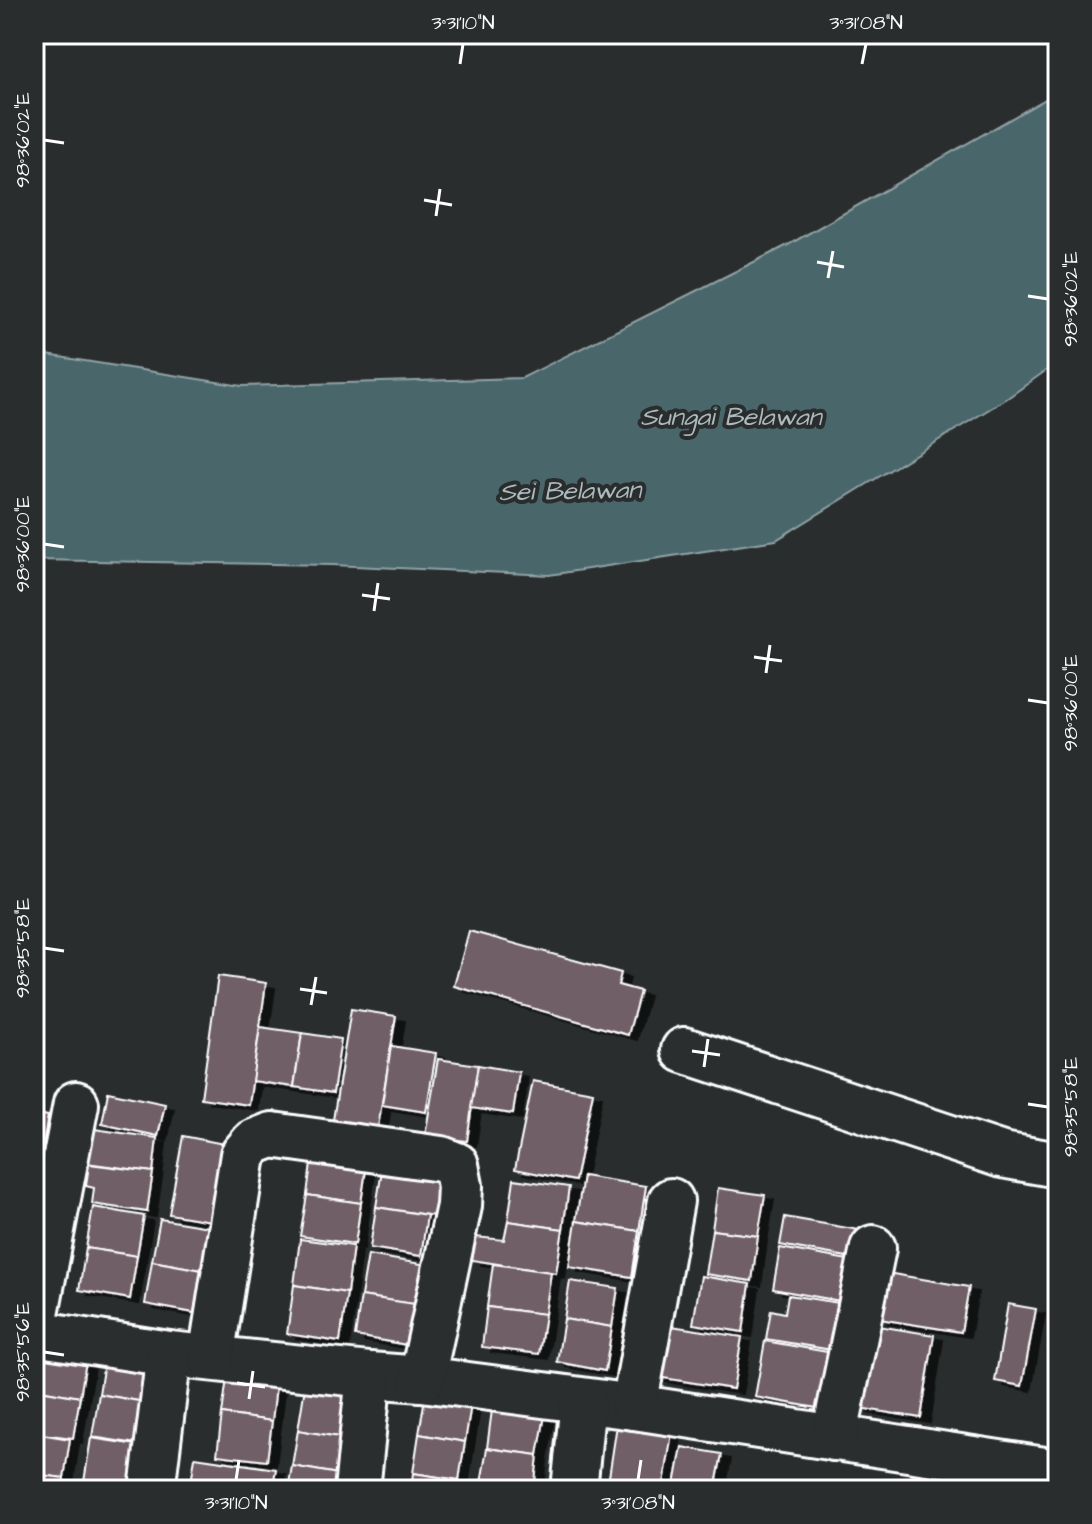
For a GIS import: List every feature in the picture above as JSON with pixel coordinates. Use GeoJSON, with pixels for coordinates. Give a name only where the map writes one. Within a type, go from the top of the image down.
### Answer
{"type":"FeatureCollection","features":[{"type":"Feature","properties":{"kind":"street"},"geometry":{"type":"LineString","coordinates":[[684,1050],[1002,1155],[1058,1165]]}},
{"type":"Feature","properties":{"kind":"street"},"geometry":{"type":"LineString","coordinates":[[34,1324],[76,1104]]}},
{"type":"Feature","properties":{"kind":"street"},"geometry":{"type":"LineString","coordinates":[[152,1490],[243,1155],[254,1142],[272,1135],[441,1159],[456,1165],[460,1186],[459,1206],[422,1379]]}},
{"type":"Feature","properties":{"kind":"street"},"geometry":{"type":"LineString","coordinates":[[634,1407],[671,1201]]}},
{"type":"Feature","properties":{"kind":"street"},"geometry":{"type":"LineString","coordinates":[[834,1438],[873,1248]]}},
{"type":"Feature","properties":{"kind":"street"},"geometry":{"type":"LineString","coordinates":[[34,1333],[190,1356],[422,1379],[634,1407],[1058,1472]]}},
{"type":"Feature","properties":{"kind":"street"},"geometry":{"type":"LineString","coordinates":[[357,1490],[369,1375]]}},
{"type":"Feature","properties":{"kind":"street"},"geometry":{"type":"LineString","coordinates":[[574,1490],[583,1401]]}},
{"type":"Feature","properties":{"kind":"water","name":"Sungai Belawan"},"geometry":{"type":"Polygon","coordinates":[[[1058,92],[1058,362],[1009,397],[776,540],[549,575],[332,565],[34,560],[34,356],[47,355],[242,386],[522,378],[788,245],[1058,92]]]}},
{"type":"Feature","properties":{"kind":"building"},"geometry":{"type":"Polygon","coordinates":[[[469,931],[621,973],[618,985],[640,991],[628,1035],[454,986],[469,931]]]}},
{"type":"Feature","properties":{"kind":"building"},"geometry":{"type":"Polygon","coordinates":[[[218,976],[266,983],[249,1105],[201,1098],[218,976]]]}},
{"type":"Feature","properties":{"kind":"building"},"geometry":{"type":"Polygon","coordinates":[[[351,1009],[396,1016],[378,1127],[333,1120],[351,1009]]]}},
{"type":"Feature","properties":{"kind":"building"},"geometry":{"type":"Polygon","coordinates":[[[260,1027],[302,1033],[294,1087],[252,1081],[260,1027]]]}},
{"type":"Feature","properties":{"kind":"building"},"geometry":{"type":"Polygon","coordinates":[[[302,1033],[341,1039],[333,1093],[294,1087],[302,1033]]]}},
{"type":"Feature","properties":{"kind":"building"},"geometry":{"type":"Polygon","coordinates":[[[391,1046],[436,1053],[426,1112],[382,1105],[391,1046]]]}},
{"type":"Feature","properties":{"kind":"building"},"geometry":{"type":"Polygon","coordinates":[[[438,1059],[478,1065],[467,1141],[425,1136],[438,1059]]]}},
{"type":"Feature","properties":{"kind":"building"},"geometry":{"type":"Polygon","coordinates":[[[478,1065],[519,1072],[513,1114],[471,1108],[478,1065]]]}},
{"type":"Feature","properties":{"kind":"building"},"geometry":{"type":"Polygon","coordinates":[[[533,1081],[593,1092],[575,1181],[515,1169],[533,1081]]]}},
{"type":"Feature","properties":{"kind":"building"},"geometry":{"type":"Polygon","coordinates":[[[108,1092],[165,1104],[158,1136],[102,1124],[108,1092]]]}},
{"type":"Feature","properties":{"kind":"building"},"geometry":{"type":"Polygon","coordinates":[[[34,1113],[48,1116],[40,1161],[34,1160],[34,1113]]]}},
{"type":"Feature","properties":{"kind":"building"},"geometry":{"type":"Polygon","coordinates":[[[94,1129],[157,1138],[153,1172],[71,1161],[75,1135],[93,1138],[94,1129]]]}},
{"type":"Feature","properties":{"kind":"building"},"geometry":{"type":"Polygon","coordinates":[[[183,1136],[224,1144],[216,1185],[223,1223],[169,1214],[183,1136]]]}},
{"type":"Feature","properties":{"kind":"building"},"geometry":{"type":"Polygon","coordinates":[[[312,1155],[367,1163],[361,1203],[307,1195],[312,1155]]]}},
{"type":"Feature","properties":{"kind":"building"},"geometry":{"type":"Polygon","coordinates":[[[89,1164],[153,1172],[147,1212],[92,1204],[94,1188],[86,1186],[89,1164]]]}},
{"type":"Feature","properties":{"kind":"building"},"geometry":{"type":"Polygon","coordinates":[[[383,1164],[455,1175],[448,1218],[376,1207],[383,1164]]]}},
{"type":"Feature","properties":{"kind":"building"},"geometry":{"type":"Polygon","coordinates":[[[583,1176],[646,1186],[639,1231],[576,1221],[583,1176]]]}},
{"type":"Feature","properties":{"kind":"building"},"geometry":{"type":"Polygon","coordinates":[[[514,1179],[569,1187],[563,1229],[508,1221],[514,1179]]]}},
{"type":"Feature","properties":{"kind":"building"},"geometry":{"type":"Polygon","coordinates":[[[718,1188],[765,1195],[758,1236],[712,1230],[718,1188]]]}},
{"type":"Feature","properties":{"kind":"building"},"geometry":{"type":"Polygon","coordinates":[[[307,1195],[361,1203],[355,1244],[300,1236],[307,1195]]]}},
{"type":"Feature","properties":{"kind":"building"},"geometry":{"type":"Polygon","coordinates":[[[93,1207],[144,1216],[137,1256],[86,1248],[93,1207]]]}},
{"type":"Feature","properties":{"kind":"building"},"geometry":{"type":"Polygon","coordinates":[[[376,1207],[427,1215],[421,1256],[370,1248],[376,1207]]]}},
{"type":"Feature","properties":{"kind":"building"},"geometry":{"type":"Polygon","coordinates":[[[785,1217],[859,1230],[853,1258],[780,1245],[785,1217]]]}},
{"type":"Feature","properties":{"kind":"building"},"geometry":{"type":"Polygon","coordinates":[[[160,1219],[209,1227],[202,1270],[152,1261],[160,1219]]]}},
{"type":"Feature","properties":{"kind":"building"},"geometry":{"type":"Polygon","coordinates":[[[508,1221],[563,1229],[556,1273],[472,1260],[476,1237],[504,1240],[508,1221]]]}},
{"type":"Feature","properties":{"kind":"building"},"geometry":{"type":"Polygon","coordinates":[[[576,1221],[639,1231],[632,1277],[569,1267],[576,1221]]]}},
{"type":"Feature","properties":{"kind":"building"},"geometry":{"type":"Polygon","coordinates":[[[712,1230],[758,1236],[752,1281],[705,1274],[712,1230]]]}},
{"type":"Feature","properties":{"kind":"building"},"geometry":{"type":"Polygon","coordinates":[[[300,1239],[353,1246],[347,1293],[294,1285],[300,1239]]]}},
{"type":"Feature","properties":{"kind":"building"},"geometry":{"type":"Polygon","coordinates":[[[86,1248],[137,1256],[130,1299],[79,1290],[86,1248]]]}},
{"type":"Feature","properties":{"kind":"building"},"geometry":{"type":"Polygon","coordinates":[[[780,1248],[854,1261],[846,1302],[773,1289],[780,1248]]]}},
{"type":"Feature","properties":{"kind":"building"},"geometry":{"type":"Polygon","coordinates":[[[368,1255],[439,1267],[432,1307],[361,1296],[368,1255]]]}},
{"type":"Feature","properties":{"kind":"building"},"geometry":{"type":"Polygon","coordinates":[[[152,1261],[202,1270],[194,1313],[145,1304],[152,1261]]]}},
{"type":"Feature","properties":{"kind":"building"},"geometry":{"type":"Polygon","coordinates":[[[493,1264],[551,1272],[545,1314],[487,1307],[493,1264]]]}},
{"type":"Feature","properties":{"kind":"building"},"geometry":{"type":"Polygon","coordinates":[[[887,1273],[969,1287],[961,1332],[879,1319],[887,1273]]]}},
{"type":"Feature","properties":{"kind":"building"},"geometry":{"type":"Polygon","coordinates":[[[701,1276],[750,1284],[743,1332],[693,1324],[701,1276]]]}},
{"type":"Feature","properties":{"kind":"building"},"geometry":{"type":"Polygon","coordinates":[[[570,1281],[618,1288],[612,1327],[564,1319],[570,1281]]]}},
{"type":"Feature","properties":{"kind":"building"},"geometry":{"type":"Polygon","coordinates":[[[294,1285],[347,1293],[340,1342],[287,1334],[294,1285]]]}},
{"type":"Feature","properties":{"kind":"building"},"geometry":{"type":"Polygon","coordinates":[[[788,1295],[839,1303],[832,1350],[766,1339],[771,1310],[785,1313],[788,1295]]]}},
{"type":"Feature","properties":{"kind":"building"},"geometry":{"type":"Polygon","coordinates":[[[361,1296],[415,1304],[407,1345],[355,1336],[361,1296]]]}},
{"type":"Feature","properties":{"kind":"building"},"geometry":{"type":"Polygon","coordinates":[[[1058,1299],[1058,1352],[1049,1351],[1058,1299]]]}},
{"type":"Feature","properties":{"kind":"building"},"geometry":{"type":"Polygon","coordinates":[[[1008,1304],[1036,1309],[1022,1386],[995,1381],[1008,1304]]]}},
{"type":"Feature","properties":{"kind":"building"},"geometry":{"type":"Polygon","coordinates":[[[487,1307],[545,1314],[539,1354],[482,1347],[487,1307]]]}},
{"type":"Feature","properties":{"kind":"building"},"geometry":{"type":"Polygon","coordinates":[[[564,1319],[612,1327],[605,1371],[557,1362],[564,1319]]]}},
{"type":"Feature","properties":{"kind":"building"},"geometry":{"type":"Polygon","coordinates":[[[665,1325],[742,1337],[733,1389],[657,1377],[665,1325]]]}},
{"type":"Feature","properties":{"kind":"building"},"geometry":{"type":"Polygon","coordinates":[[[872,1325],[934,1335],[921,1418],[859,1408],[872,1325]]]}},
{"type":"Feature","properties":{"kind":"building"},"geometry":{"type":"Polygon","coordinates":[[[34,1340],[88,1349],[80,1397],[34,1389],[34,1340]]]}},
{"type":"Feature","properties":{"kind":"building"},"geometry":{"type":"Polygon","coordinates":[[[765,1341],[833,1353],[823,1409],[755,1397],[765,1341]]]}},
{"type":"Feature","properties":{"kind":"building"},"geometry":{"type":"Polygon","coordinates":[[[106,1350],[157,1358],[150,1403],[99,1394],[106,1350]]]}},
{"type":"Feature","properties":{"kind":"building"},"geometry":{"type":"Polygon","coordinates":[[[228,1371],[277,1377],[272,1421],[222,1414],[228,1371]]]}},
{"type":"Feature","properties":{"kind":"building"},"geometry":{"type":"Polygon","coordinates":[[[305,1387],[351,1394],[344,1438],[298,1430],[305,1387]]]}},
{"type":"Feature","properties":{"kind":"building"},"geometry":{"type":"Polygon","coordinates":[[[34,1389],[80,1397],[73,1438],[34,1433],[34,1389]]]}},
{"type":"Feature","properties":{"kind":"building"},"geometry":{"type":"Polygon","coordinates":[[[426,1391],[472,1398],[465,1442],[419,1434],[426,1391]]]}},
{"type":"Feature","properties":{"kind":"building"},"geometry":{"type":"Polygon","coordinates":[[[99,1394],[150,1403],[143,1445],[92,1437],[99,1394]]]}},
{"type":"Feature","properties":{"kind":"building"},"geometry":{"type":"Polygon","coordinates":[[[493,1402],[546,1409],[538,1455],[487,1448],[493,1402]]]}},
{"type":"Feature","properties":{"kind":"building"},"geometry":{"type":"Polygon","coordinates":[[[222,1414],[272,1421],[267,1461],[217,1455],[222,1414]]]}},
{"type":"Feature","properties":{"kind":"building"},"geometry":{"type":"Polygon","coordinates":[[[618,1418],[673,1426],[663,1490],[607,1490],[618,1418]]]}},
{"type":"Feature","properties":{"kind":"building"},"geometry":{"type":"Polygon","coordinates":[[[298,1430],[344,1438],[338,1474],[292,1466],[298,1430]]]}},
{"type":"Feature","properties":{"kind":"building"},"geometry":{"type":"Polygon","coordinates":[[[34,1433],[70,1439],[64,1478],[34,1474],[34,1433]]]}},
{"type":"Feature","properties":{"kind":"building"},"geometry":{"type":"Polygon","coordinates":[[[419,1434],[465,1442],[459,1480],[413,1473],[419,1434]]]}},
{"type":"Feature","properties":{"kind":"building"},"geometry":{"type":"Polygon","coordinates":[[[91,1438],[143,1446],[137,1490],[84,1482],[91,1438]]]}},
{"type":"Feature","properties":{"kind":"building"},"geometry":{"type":"Polygon","coordinates":[[[682,1447],[722,1454],[715,1490],[674,1490],[682,1447]]]}},
{"type":"Feature","properties":{"kind":"building"},"geometry":{"type":"Polygon","coordinates":[[[487,1448],[538,1455],[534,1490],[481,1483],[487,1448]]]}},
{"type":"Feature","properties":{"kind":"building"},"geometry":{"type":"Polygon","coordinates":[[[195,1457],[276,1469],[272,1490],[190,1490],[195,1457]]]}},
{"type":"Feature","properties":{"kind":"building"},"geometry":{"type":"Polygon","coordinates":[[[292,1466],[338,1474],[335,1490],[288,1490],[292,1466]]]}},
{"type":"Feature","properties":{"kind":"building"},"geometry":{"type":"Polygon","coordinates":[[[413,1473],[459,1480],[458,1490],[411,1490],[413,1473]]]}},
{"type":"Feature","properties":{"kind":"building"},"geometry":{"type":"Polygon","coordinates":[[[34,1474],[64,1478],[62,1490],[34,1490],[34,1474]]]}},
{"type":"Feature","properties":{"kind":"building"},"geometry":{"type":"Polygon","coordinates":[[[84,1482],[137,1490],[83,1490],[84,1482]]]}},
{"type":"Feature","properties":{"kind":"building"},"geometry":{"type":"Polygon","coordinates":[[[481,1483],[528,1490],[480,1490],[481,1483]]]}},
{"type":"Feature","properties":{"kind":"water label","name":"Sei Belawan"},"geometry":{"type":"Point","coordinates":[570,491]}}]}
